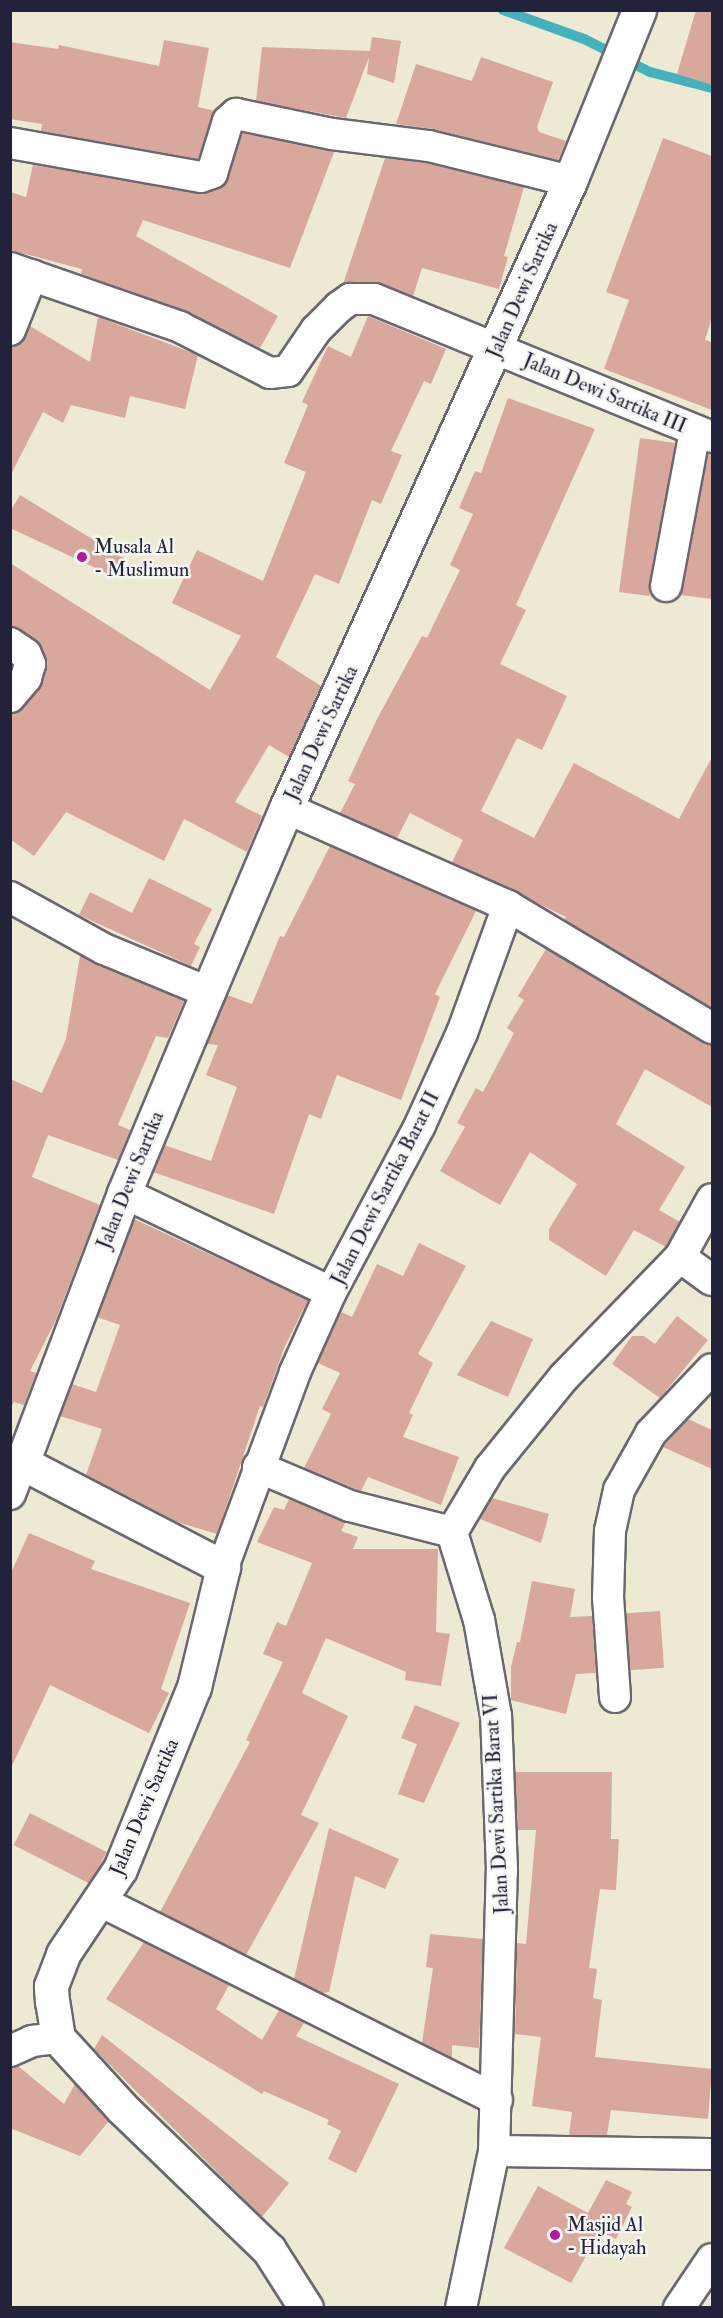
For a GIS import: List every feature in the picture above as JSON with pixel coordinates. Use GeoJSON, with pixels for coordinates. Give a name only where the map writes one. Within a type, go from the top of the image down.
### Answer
{"type":"FeatureCollection","features":[{"type":"Feature","properties":{"kind":"street","name":"Jalan Dewi Sartika"},"geometry":{"type":"LineString","coordinates":[[10,1494],[124,1193],[286,808],[497,348],[570,181],[635,22]]}},
{"type":"Feature","properties":{"kind":"street"},"geometry":{"type":"LineString","coordinates":[[10,143],[201,177],[212,173],[228,121],[236,114],[332,134],[429,146],[570,181]]}},
{"type":"Feature","properties":{"kind":"street"},"geometry":{"type":"LineString","coordinates":[[10,330],[21,271]]}},
{"type":"Feature","properties":{"kind":"street","name":"Jalan Dewi Sartika III"},"geometry":{"type":"LineString","coordinates":[[21,271],[180,327],[270,374],[288,371],[316,330],[339,307],[361,297],[374,299],[704,434]]}},
{"type":"Feature","properties":{"kind":"street"},"geometry":{"type":"LineString","coordinates":[[666,586],[704,434]]}},
{"type":"Feature","properties":{"kind":"street"},"geometry":{"type":"LineString","coordinates":[[10,643],[26,654],[30,664],[26,678],[10,697]]}},
{"type":"Feature","properties":{"kind":"street"},"geometry":{"type":"LineString","coordinates":[[286,808],[508,906],[712,1028]]}},
{"type":"Feature","properties":{"kind":"street"},"geometry":{"type":"LineString","coordinates":[[10,897],[104,949],[208,992]]}},
{"type":"Feature","properties":{"kind":"street","name":"Jalan Dewi Sartika Barat II"},"geometry":{"type":"LineString","coordinates":[[223,1567],[258,1467],[331,1292],[420,1125],[462,1033],[508,906]]}},
{"type":"Feature","properties":{"kind":"street"},"geometry":{"type":"LineString","coordinates":[[124,1193],[331,1292]]}},
{"type":"Feature","properties":{"kind":"street"},"geometry":{"type":"LineString","coordinates":[[258,1467],[350,1506],[452,1532],[490,1468],[564,1377],[680,1257],[712,1199]]}},
{"type":"Feature","properties":{"kind":"street"},"geometry":{"type":"LineString","coordinates":[[680,1257],[712,1280]]}},
{"type":"Feature","properties":{"kind":"street"},"geometry":{"type":"LineString","coordinates":[[615,1697],[608,1598],[609,1531],[620,1490],[651,1433],[712,1369]]}},
{"type":"Feature","properties":{"kind":"street"},"geometry":{"type":"LineString","coordinates":[[22,1463],[223,1567]]}},
{"type":"Feature","properties":{"kind":"street","name":"Jalan Dewi Sartika Barat VI"},"geometry":{"type":"LineString","coordinates":[[452,1532],[479,1620],[496,1716],[502,1870],[494,2151],[461,2307]]}},
{"type":"Feature","properties":{"kind":"street","name":"Jalan Dewi Sartika"},"geometry":{"type":"LineString","coordinates":[[58,2038],[51,1986],[63,1954],[120,1869],[194,1687],[223,1567]]}},
{"type":"Feature","properties":{"kind":"street"},"geometry":{"type":"LineString","coordinates":[[100,1901],[497,2100]]}},
{"type":"Feature","properties":{"kind":"street"},"geometry":{"type":"LineString","coordinates":[[10,2051],[32,2041],[58,2038],[122,2108],[269,2250],[306,2307]]}},
{"type":"Feature","properties":{"kind":"street"},"geometry":{"type":"LineString","coordinates":[[494,2151],[712,2154]]}},
{"type":"Feature","properties":{"kind":"street"},"geometry":{"type":"LineString","coordinates":[[679,2307],[712,2259]]}},
{"type":"Feature","properties":{"kind":"building"},"geometry":{"type":"Polygon","coordinates":[[[696,10],[712,10],[712,85],[677,74],[696,10]]]}},
{"type":"Feature","properties":{"kind":"building"},"geometry":{"type":"Polygon","coordinates":[[[372,37],[401,41],[394,83],[367,74],[369,57],[346,118],[256,101],[262,47],[370,51],[372,37]]]}},
{"type":"Feature","properties":{"kind":"building"},"geometry":{"type":"Polygon","coordinates":[[[164,40],[209,48],[198,107],[215,111],[198,159],[41,131],[42,124],[10,119],[10,42],[58,49],[59,45],[159,66],[164,40]]]}},
{"type":"Feature","properties":{"kind":"building"},"geometry":{"type":"Polygon","coordinates":[[[481,57],[553,82],[537,127],[539,132],[566,141],[558,160],[433,129],[396,124],[416,64],[472,81],[481,57]]]}},
{"type":"Feature","properties":{"kind":"building"},"geometry":{"type":"Polygon","coordinates":[[[242,133],[334,152],[290,268],[143,220],[136,236],[278,316],[260,348],[186,311],[81,274],[82,269],[10,250],[10,192],[26,197],[33,165],[206,193],[225,184],[242,133]]]}},
{"type":"Feature","properties":{"kind":"building"},"geometry":{"type":"Polygon","coordinates":[[[663,138],[712,156],[712,317],[705,340],[712,342],[712,410],[604,369],[629,300],[606,292],[663,138]]]}},
{"type":"Feature","properties":{"kind":"building"},"geometry":{"type":"Polygon","coordinates":[[[385,158],[426,163],[524,187],[504,256],[508,257],[499,289],[422,268],[413,296],[374,282],[343,284],[385,158]]]}},
{"type":"Feature","properties":{"kind":"building"},"geometry":{"type":"Polygon","coordinates":[[[368,316],[446,349],[431,384],[424,381],[391,451],[402,455],[381,504],[372,500],[339,584],[315,574],[276,657],[321,686],[289,757],[269,745],[235,802],[262,816],[247,852],[184,819],[164,861],[66,812],[34,856],[10,839],[10,716],[39,689],[48,663],[36,640],[10,626],[10,563],[210,690],[241,636],[172,603],[197,550],[263,581],[306,472],[284,463],[308,405],[302,402],[328,346],[351,357],[368,316]]]}},
{"type":"Feature","properties":{"kind":"building"},"geometry":{"type":"Polygon","coordinates":[[[98,317],[198,355],[185,409],[130,396],[125,418],[71,405],[63,423],[43,412],[10,476],[10,347],[21,343],[30,326],[90,362],[98,317]]]}},
{"type":"Feature","properties":{"kind":"building"},"geometry":{"type":"Polygon","coordinates":[[[508,398],[595,429],[516,605],[526,610],[500,664],[567,696],[542,750],[517,738],[481,811],[534,838],[574,763],[679,819],[712,757],[712,1008],[564,920],[566,917],[452,862],[463,840],[410,813],[397,838],[340,813],[355,784],[348,781],[377,719],[422,636],[427,638],[460,570],[450,565],[473,514],[459,508],[475,471],[481,473],[508,398]]]}},
{"type":"Feature","properties":{"kind":"building"},"geometry":{"type":"Polygon","coordinates":[[[640,438],[675,443],[649,596],[619,592],[640,438]]]}},
{"type":"Feature","properties":{"kind":"building"},"geometry":{"type":"Polygon","coordinates":[[[708,453],[712,454],[712,599],[680,595],[708,453]]]}},
{"type":"Feature","properties":{"kind":"building"},"geometry":{"type":"Polygon","coordinates":[[[20,495],[125,559],[115,577],[10,528],[10,512],[20,495]]]}},
{"type":"Feature","properties":{"kind":"building"},"geometry":{"type":"Polygon","coordinates":[[[330,846],[476,911],[435,994],[440,997],[401,1100],[337,1075],[321,1119],[309,1114],[274,1214],[153,1172],[164,1145],[211,1161],[237,1087],[206,1075],[218,1045],[207,1044],[227,995],[252,1004],[280,936],[284,937],[330,846]]]}},
{"type":"Feature","properties":{"kind":"building"},"geometry":{"type":"Polygon","coordinates":[[[149,878],[212,909],[194,944],[200,947],[191,966],[79,915],[90,892],[132,913],[149,878]]]}},
{"type":"Feature","properties":{"kind":"building"},"geometry":{"type":"Polygon","coordinates":[[[546,949],[712,1045],[712,1107],[645,1069],[616,1124],[685,1167],[659,1210],[680,1222],[666,1247],[634,1230],[606,1276],[549,1240],[549,1229],[577,1184],[530,1152],[500,1205],[440,1171],[465,1127],[457,1123],[476,1088],[483,1092],[514,1033],[507,1028],[524,1000],[518,996],[546,949]]]}},
{"type":"Feature","properties":{"kind":"building"},"geometry":{"type":"Polygon","coordinates":[[[80,956],[184,1001],[168,1038],[156,1036],[118,1125],[130,1130],[118,1160],[48,1135],[32,1177],[100,1205],[55,1322],[30,1371],[36,1373],[24,1405],[14,1402],[10,1409],[10,1079],[42,1093],[66,1039],[80,956]]]}},
{"type":"Feature","properties":{"kind":"building"},"geometry":{"type":"Polygon","coordinates":[[[134,1219],[308,1300],[285,1346],[263,1407],[260,1406],[217,1534],[177,1522],[86,1475],[102,1429],[60,1416],[72,1384],[96,1392],[120,1325],[97,1317],[134,1219]]]}},
{"type":"Feature","properties":{"kind":"building"},"geometry":{"type":"Polygon","coordinates":[[[419,1243],[466,1266],[418,1354],[433,1363],[409,1413],[413,1415],[403,1437],[459,1457],[441,1505],[368,1477],[361,1491],[304,1468],[331,1414],[322,1409],[340,1373],[318,1363],[341,1312],[352,1317],[377,1264],[403,1276],[419,1243]]]}},
{"type":"Feature","properties":{"kind":"building"},"geometry":{"type":"Polygon","coordinates":[[[677,1316],[708,1340],[660,1398],[612,1364],[632,1336],[644,1336],[655,1344],[677,1316]]]}},
{"type":"Feature","properties":{"kind":"building"},"geometry":{"type":"Polygon","coordinates":[[[491,1321],[533,1339],[508,1397],[457,1375],[491,1321]]]}},
{"type":"Feature","properties":{"kind":"building"},"geometry":{"type":"Polygon","coordinates":[[[688,1419],[712,1430],[712,1469],[663,1447],[688,1419]]]}},
{"type":"Feature","properties":{"kind":"building"},"geometry":{"type":"Polygon","coordinates":[[[492,1498],[549,1514],[541,1543],[480,1519],[492,1498]]]}},
{"type":"Feature","properties":{"kind":"building"},"geometry":{"type":"Polygon","coordinates":[[[289,1499],[345,1523],[341,1531],[358,1537],[353,1549],[438,1549],[436,1632],[450,1634],[441,1686],[405,1680],[406,1672],[326,1638],[302,1693],[348,1716],[301,1815],[319,1823],[246,1955],[160,1912],[250,1742],[246,1740],[283,1662],[263,1654],[277,1622],[286,1626],[312,1563],[257,1542],[274,1507],[284,1510],[289,1499]]]}},
{"type":"Feature","properties":{"kind":"building"},"geometry":{"type":"Polygon","coordinates":[[[29,1533],[95,1561],[91,1569],[190,1603],[161,1689],[169,1693],[149,1733],[50,1685],[10,1770],[10,1575],[29,1533]]]}},
{"type":"Feature","properties":{"kind":"building"},"geometry":{"type":"Polygon","coordinates":[[[532,1581],[575,1589],[570,1617],[592,1616],[596,1673],[576,1674],[566,1714],[511,1700],[511,1667],[517,1642],[520,1642],[532,1581]]]}},
{"type":"Feature","properties":{"kind":"building"},"geometry":{"type":"Polygon","coordinates":[[[660,1611],[664,1668],[630,1670],[626,1613],[660,1611]]]}},
{"type":"Feature","properties":{"kind":"building"},"geometry":{"type":"Polygon","coordinates":[[[415,1705],[460,1723],[424,1803],[398,1794],[417,1744],[401,1738],[415,1705]]]}},
{"type":"Feature","properties":{"kind":"building"},"geometry":{"type":"Polygon","coordinates":[[[515,1772],[612,1772],[611,1839],[619,1839],[616,1890],[600,1889],[589,1968],[597,1969],[593,1998],[602,2000],[595,2057],[712,2069],[708,2119],[611,2110],[607,2135],[569,2135],[572,2112],[532,2106],[541,2037],[515,2034],[517,1943],[526,1944],[536,1830],[518,1830],[515,1772]]]}},
{"type":"Feature","properties":{"kind":"building"},"geometry":{"type":"Polygon","coordinates":[[[30,1813],[107,1852],[90,1884],[14,1845],[30,1813]]]}},
{"type":"Feature","properties":{"kind":"building"},"geometry":{"type":"Polygon","coordinates":[[[329,1828],[399,1859],[385,1889],[355,1876],[329,1992],[322,1993],[294,1979],[329,1828]]]}},
{"type":"Feature","properties":{"kind":"building"},"geometry":{"type":"Polygon","coordinates":[[[430,1934],[483,1939],[479,2048],[452,2045],[452,2058],[422,2043],[433,1968],[426,1967],[430,1934]]]}},
{"type":"Feature","properties":{"kind":"building"},"geometry":{"type":"Polygon","coordinates":[[[144,1942],[229,1985],[216,2009],[262,2040],[279,2010],[304,2023],[296,2036],[399,2084],[356,2173],[328,2159],[341,2131],[327,2124],[329,2120],[264,2091],[262,2094],[106,1999],[144,1942]]]}},
{"type":"Feature","properties":{"kind":"building"},"geometry":{"type":"Polygon","coordinates":[[[102,2035],[289,2183],[262,2217],[94,2049],[102,2035]]]}},
{"type":"Feature","properties":{"kind":"building"},"geometry":{"type":"Polygon","coordinates":[[[18,2066],[64,2104],[75,2084],[109,2121],[80,2156],[10,2128],[10,2068],[18,2066]]]}},
{"type":"Feature","properties":{"kind":"building","name":"Masjid Al - Hidayah"},"geometry":{"type":"Polygon","coordinates":[[[606,2180],[632,2192],[626,2204],[632,2207],[616,2239],[600,2231],[571,2283],[504,2248],[538,2186],[588,2213],[606,2180]]]}},
{"type":"Feature","properties":{"kind":"waterway"},"geometry":{"type":"LineString","coordinates":[[503,10],[584,39],[650,72],[712,88]]}},
{"type":"Feature","properties":{"kind":"place","name":"Musala Al - Muslimun"},"geometry":{"type":"Point","coordinates":[82,557]}},
{"type":"Feature","properties":{"kind":"place","name":"Masjid Al - Hidayah"},"geometry":{"type":"Point","coordinates":[555,2235]}}]}
